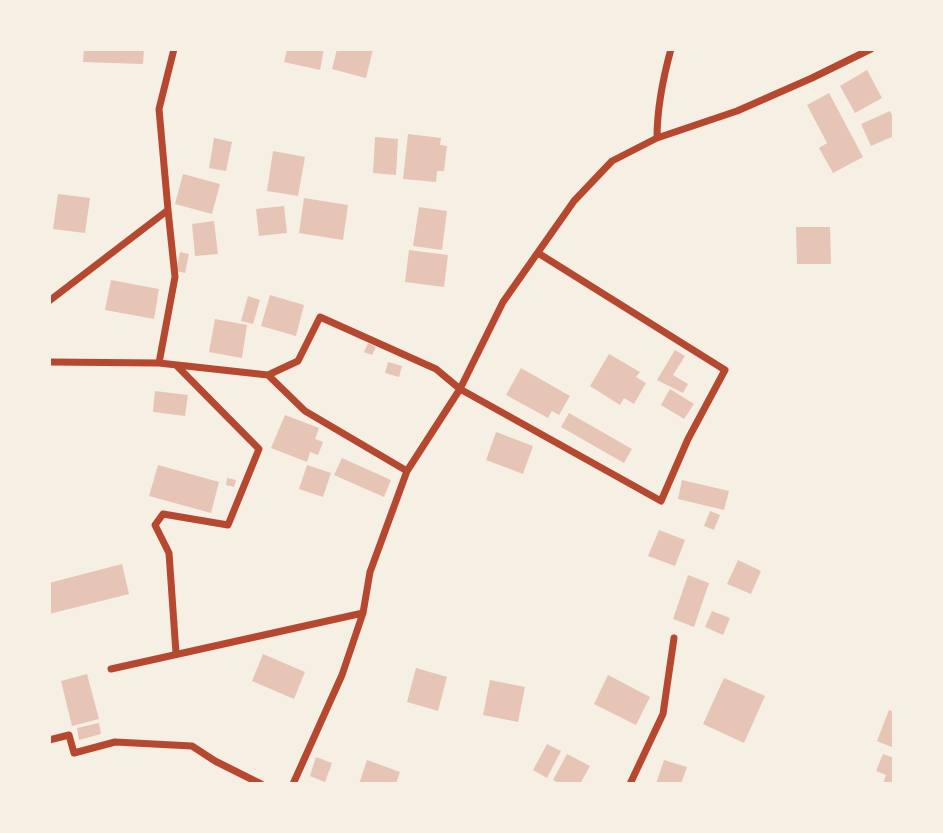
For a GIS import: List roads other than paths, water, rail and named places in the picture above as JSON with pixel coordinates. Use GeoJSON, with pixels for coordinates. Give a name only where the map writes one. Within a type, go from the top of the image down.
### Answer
{"type":"FeatureCollection","features":[{"type":"Feature","properties":{"kind":"street"},"geometry":{"type":"LineString","coordinates":[[159,363],[175,277],[159,109],[174,49]]}},
{"type":"Feature","properties":{"kind":"street"},"geometry":{"type":"LineString","coordinates":[[657,138],[657,115],[671,49]]}},
{"type":"Feature","properties":{"kind":"street"},"geometry":{"type":"LineString","coordinates":[[293,784],[342,675],[363,613],[370,572],[407,471],[460,389],[503,302],[574,201],[612,161],[657,138],[737,111],[871,49]]}},
{"type":"Feature","properties":{"kind":"street"},"geometry":{"type":"LineString","coordinates":[[49,301],[167,210]]}},
{"type":"Feature","properties":{"kind":"street"},"geometry":{"type":"LineString","coordinates":[[49,362],[159,363],[268,374],[298,361],[320,317],[436,369],[460,389],[661,501],[688,439],[725,370],[538,253]]}},
{"type":"Feature","properties":{"kind":"street"},"geometry":{"type":"LineString","coordinates":[[176,653],[169,553],[155,524],[163,514],[228,524],[259,449],[177,365]]}},
{"type":"Feature","properties":{"kind":"street"},"geometry":{"type":"LineString","coordinates":[[268,374],[305,411],[407,471]]}},
{"type":"Feature","properties":{"kind":"street"},"geometry":{"type":"LineString","coordinates":[[111,669],[363,613]]}},
{"type":"Feature","properties":{"kind":"street"},"geometry":{"type":"LineString","coordinates":[[630,784],[663,714],[674,638]]}},
{"type":"Feature","properties":{"kind":"street"},"geometry":{"type":"LineString","coordinates":[[49,740],[69,736],[74,753],[115,743],[192,746],[261,784]]}}]}
